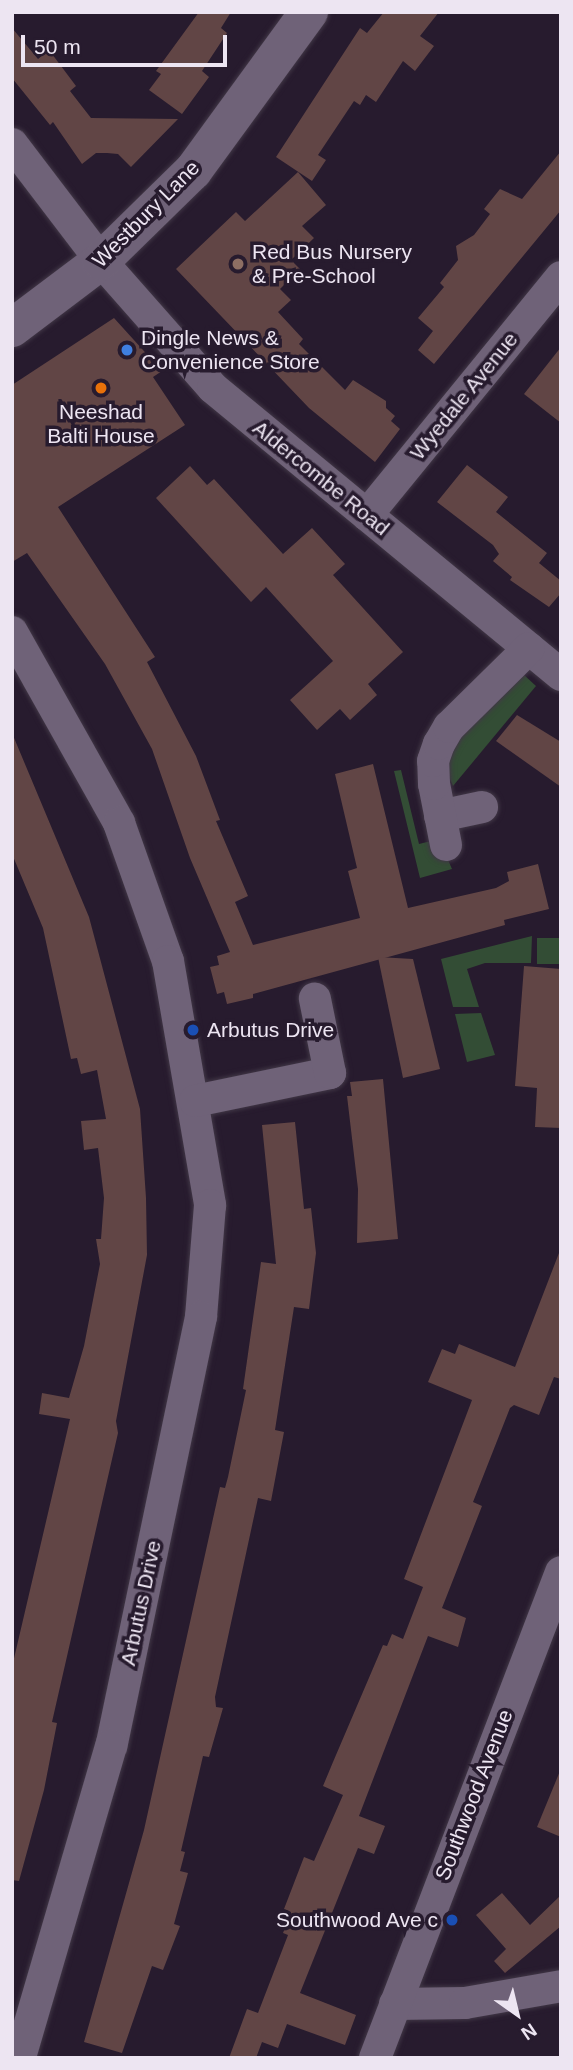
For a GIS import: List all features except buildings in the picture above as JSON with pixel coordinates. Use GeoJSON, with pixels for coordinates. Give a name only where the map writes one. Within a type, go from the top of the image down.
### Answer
{"type":"FeatureCollection","features":[{"type":"Feature","properties":{"kind":"street","name":"Westbury Lane"},"geometry":{"type":"LineString","coordinates":[[12,328],[101,261],[193,171],[309,12]]}},
{"type":"Feature","properties":{"kind":"street","name":"Aldercombe Road"},"geometry":{"type":"LineString","coordinates":[[12,144],[101,261],[214,388],[561,675]]}},
{"type":"Feature","properties":{"kind":"street","name":"Wyedale Avenue"},"geometry":{"type":"LineString","coordinates":[[368,515],[561,277]]}},
{"type":"Feature","properties":{"kind":"street","name":"Arbutus Drive"},"geometry":{"type":"LineString","coordinates":[[12,632],[119,823],[168,961],[195,1101],[210,1205],[201,1317],[111,1746],[20,2058]]}},
{"type":"Feature","properties":{"kind":"street"},"geometry":{"type":"LineString","coordinates":[[482,807],[443,831],[433,761],[449,727],[529,648]]}},
{"type":"Feature","properties":{"kind":"street"},"geometry":{"type":"LineString","coordinates":[[195,1101],[330,1073],[315,999]]}},
{"type":"Feature","properties":{"kind":"street","name":"Southwood Avenue"},"geometry":{"type":"LineString","coordinates":[[375,2058],[561,1572]]}},
{"type":"Feature","properties":{"kind":"street"},"geometry":{"type":"LineString","coordinates":[[395,2004],[466,2003],[561,1986]]}},
{"type":"Feature","properties":{"kind":"green space"},"geometry":{"type":"Polygon","coordinates":[[[523,674],[536,686],[453,786],[446,770],[449,743],[523,674]]]}},
{"type":"Feature","properties":{"kind":"green space"},"geometry":{"type":"Polygon","coordinates":[[[401,770],[419,844],[439,839],[452,869],[420,878],[394,771],[401,770]]]}},
{"type":"Feature","properties":{"kind":"green space"},"geometry":{"type":"Polygon","coordinates":[[[532,936],[531,963],[485,963],[467,969],[479,1007],[453,1007],[441,959],[532,936]]]}},
{"type":"Feature","properties":{"kind":"green space"},"geometry":{"type":"Polygon","coordinates":[[[537,938],[561,938],[561,964],[537,964],[537,938]]]}},
{"type":"Feature","properties":{"kind":"green space"},"geometry":{"type":"Polygon","coordinates":[[[481,1013],[495,1055],[467,1062],[455,1014],[481,1013]]]}},
{"type":"Feature","properties":{"kind":"place","name":"Red Bus Nursery & Pre-School"},"geometry":{"type":"Point","coordinates":[238,264]}},
{"type":"Feature","properties":{"kind":"place","name":"Dingle News & Convenience Store"},"geometry":{"type":"Point","coordinates":[127,350]}},
{"type":"Feature","properties":{"kind":"place","name":"Neeshad Balti House"},"geometry":{"type":"Point","coordinates":[101,388]}},
{"type":"Feature","properties":{"kind":"place","name":"Arbutus Drive"},"geometry":{"type":"Point","coordinates":[193,1030]}},
{"type":"Feature","properties":{"kind":"place","name":"Southwood Ave c"},"geometry":{"type":"Point","coordinates":[452,1920]}}]}
